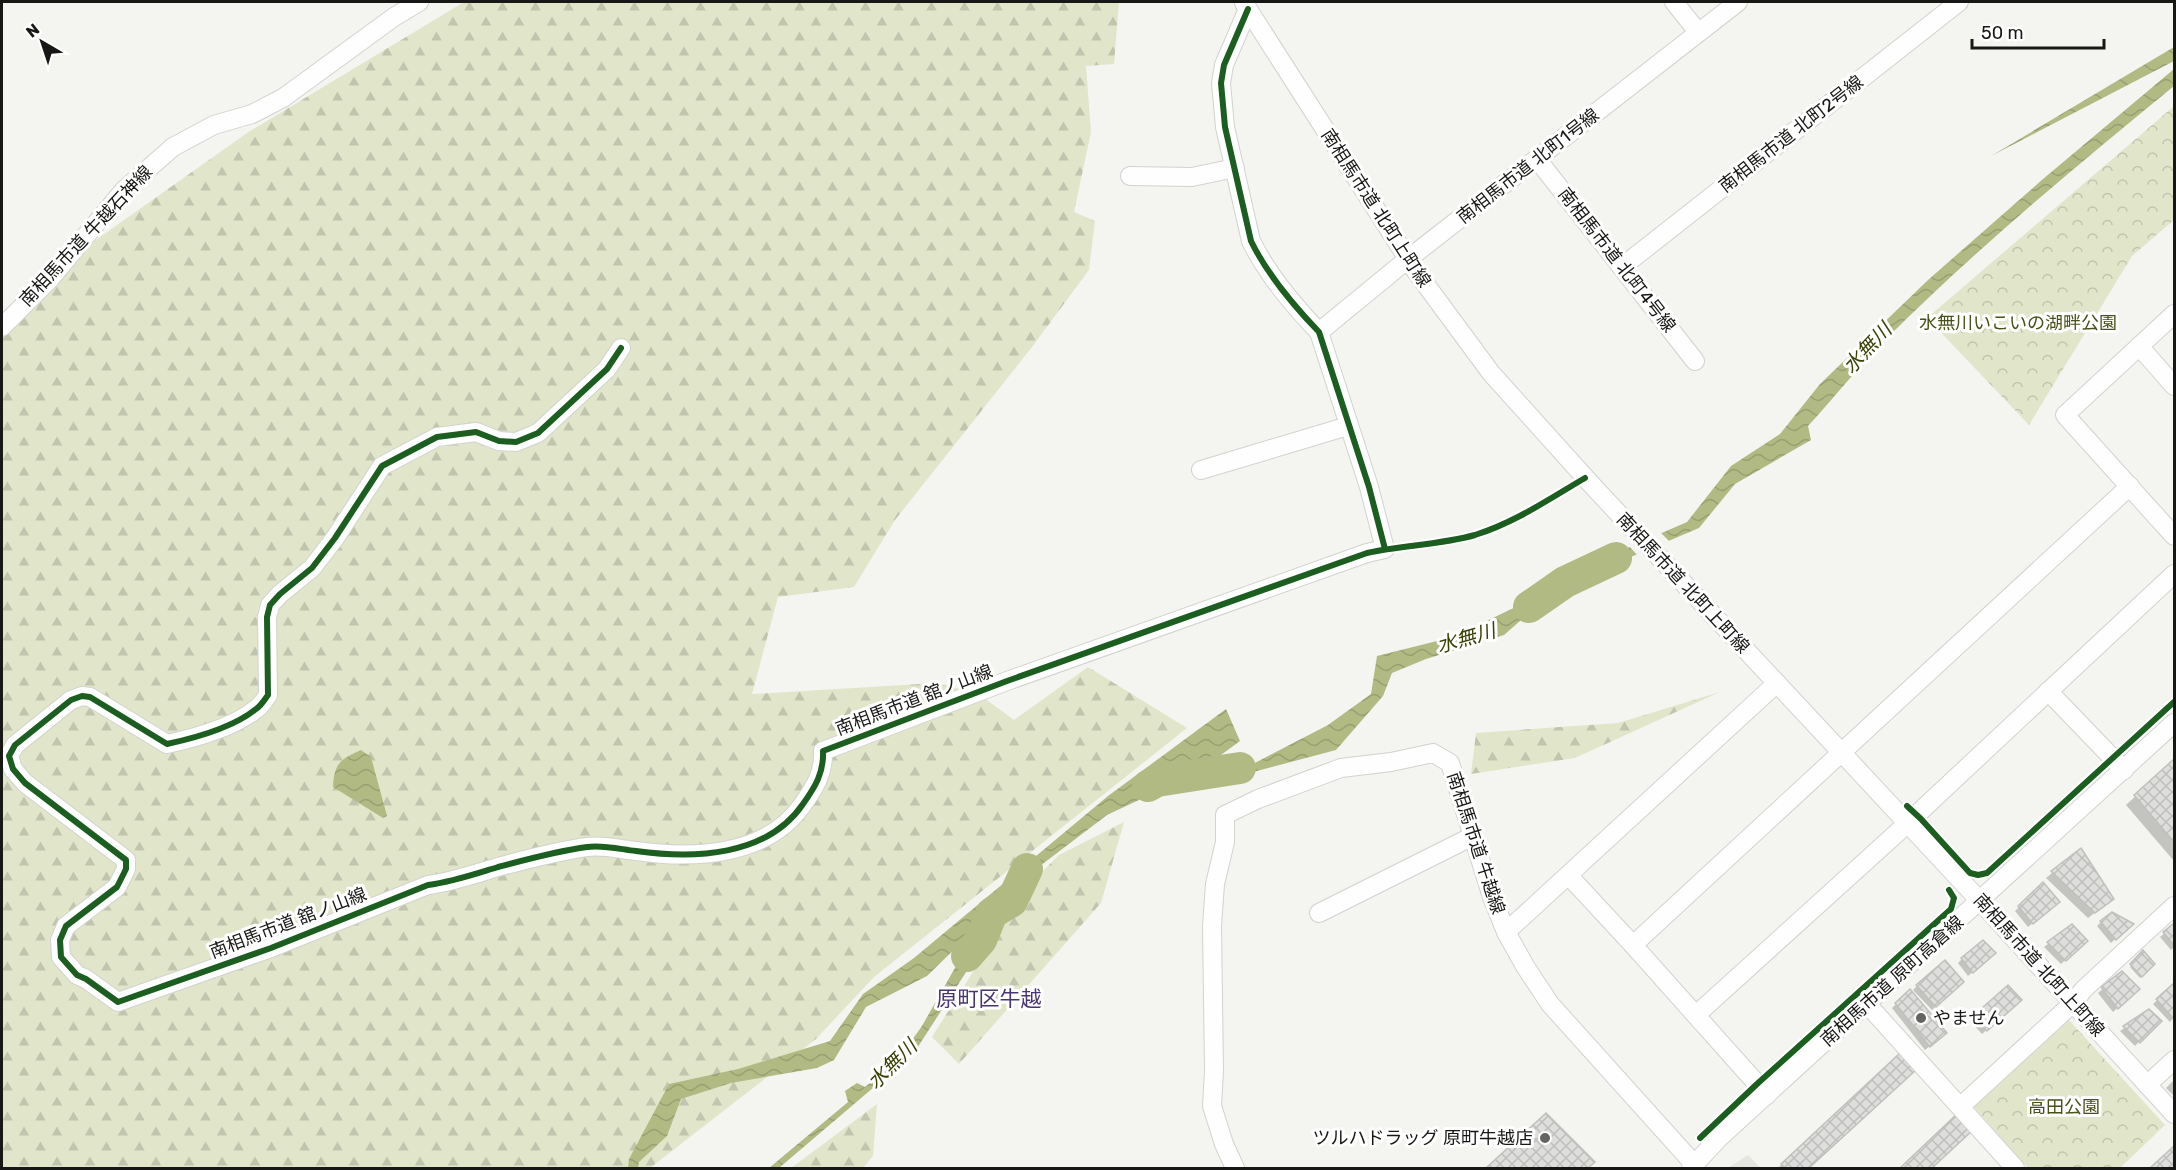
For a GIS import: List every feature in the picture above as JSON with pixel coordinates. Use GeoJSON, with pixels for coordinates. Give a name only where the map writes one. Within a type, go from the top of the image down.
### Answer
{"type":"FeatureCollection","features":[{"type":"Feature","properties":{"kind":"street","name":"南相馬市道 牛越石神線"},"geometry":{"type":"LineString","coordinates":[[2,327],[49,280],[124,190],[167,152],[214,125],[252,114],[283,98],[394,17],[419,2]]}},
{"type":"Feature","properties":{"kind":"street"},"geometry":{"type":"LineString","coordinates":[[1674,2],[1698,32]]}},
{"type":"Feature","properties":{"kind":"street","name":"南相馬市道 北町1号線"},"geometry":{"type":"LineString","coordinates":[[1319,332],[1408,259],[1738,2]]}},
{"type":"Feature","properties":{"kind":"street","name":"南相馬市道 北町2号線"},"geometry":{"type":"LineString","coordinates":[[1623,266],[1959,2]]}},
{"type":"Feature","properties":{"kind":"street"},"geometry":{"type":"LineString","coordinates":[[1201,470],[1348,426],[1319,332],[1300,313],[1258,255],[1251,241],[1225,127],[1221,83],[1224,65],[1245,5]]}},
{"type":"Feature","properties":{"kind":"street","name":"南相馬市道 北町上町線"},"geometry":{"type":"LineString","coordinates":[[1245,5],[1408,259],[1491,373],[1590,483],[1980,901],[2175,1114]]}},
{"type":"Feature","properties":{"kind":"street","name":"南相馬市道 北町4号線"},"geometry":{"type":"LineString","coordinates":[[1537,159],[1623,266],[1695,361]]}},
{"type":"Feature","properties":{"kind":"street"},"geometry":{"type":"LineString","coordinates":[[1130,177],[1192,177],[1235,168]]}},
{"type":"Feature","properties":{"kind":"street"},"geometry":{"type":"LineString","coordinates":[[2175,314],[2065,415],[2175,536]]}},
{"type":"Feature","properties":{"kind":"street"},"geometry":{"type":"LineString","coordinates":[[2139,346],[2175,386]]}},
{"type":"Feature","properties":{"kind":"street","name":"南相馬市道 舘ノ山線"},"geometry":{"type":"LineString","coordinates":[[621,348],[607,369],[538,433],[516,442],[499,441],[476,432],[437,437],[382,466],[335,538],[312,568],[270,605],[267,616],[268,695],[257,709],[233,723],[188,740],[168,744],[90,697],[82,696],[71,700],[15,745],[9,756],[13,769],[25,783],[126,860],[126,869],[117,887],[66,926],[60,940],[60,957],[77,975],[118,1002],[271,948],[428,885],[557,851],[603,845],[636,851],[691,856],[725,851],[756,842],[783,826],[799,809],[816,785],[824,766],[823,751],[1018,677],[1367,553],[1385,549],[1369,488],[1348,426]]}},
{"type":"Feature","properties":{"kind":"street"},"geometry":{"type":"LineString","coordinates":[[1633,945],[2130,486]]}},
{"type":"Feature","properties":{"kind":"street"},"geometry":{"type":"LineString","coordinates":[[1696,1015],[2175,574]]}},
{"type":"Feature","properties":{"kind":"street"},"geometry":{"type":"LineString","coordinates":[[1506,932],[1569,876],[1772,678]]}},
{"type":"Feature","properties":{"kind":"street"},"geometry":{"type":"LineString","coordinates":[[2048,691],[2124,770]]}},
{"type":"Feature","properties":{"kind":"street","name":"南相馬市道 原町高倉線"},"geometry":{"type":"LineString","coordinates":[[1692,1166],[1720,1137],[2175,723]]}},
{"type":"Feature","properties":{"kind":"street","name":"南相馬市道 牛越線"},"geometry":{"type":"LineString","coordinates":[[1235,1168],[1224,1144],[1212,1106],[1214,1071],[1212,926],[1215,884],[1225,842],[1225,815],[1257,799],[1341,768],[1391,762],[1433,753],[1450,763],[1492,897],[1506,932],[1550,1004],[1692,1166]]}},
{"type":"Feature","properties":{"kind":"street"},"geometry":{"type":"LineString","coordinates":[[1319,913],[1473,836]]}},
{"type":"Feature","properties":{"kind":"street"},"geometry":{"type":"LineString","coordinates":[[1569,876],[1767,1095]]}},
{"type":"Feature","properties":{"kind":"street"},"geometry":{"type":"LineString","coordinates":[[1961,1106],[2175,906]]}},
{"type":"Feature","properties":{"kind":"street"},"geometry":{"type":"LineString","coordinates":[[1867,1004],[2015,1168]]}},
{"type":"Feature","properties":{"kind":"street"},"geometry":{"type":"LineString","coordinates":[[2147,1085],[2175,1060]]}},
{"type":"Feature","properties":{"kind":"shaded area"},"geometry":{"type":"Polygon","coordinates":[[[1748,1155],[1761,1168],[1728,1168],[1748,1155]]]}},
{"type":"Feature","properties":{"kind":"green space"},"geometry":{"type":"Polygon","coordinates":[[[464,2],[1119,2],[1114,64],[1086,66],[1091,132],[1074,212],[1095,221],[1089,270],[1032,347],[895,520],[854,587],[778,597],[752,694],[937,683],[980,695],[1014,720],[1088,667],[1187,728],[874,977],[816,1039],[650,1168],[2,1168],[2,316],[93,242],[247,133],[464,2]]]}},
{"type":"Feature","properties":{"kind":"green space","name":"水無川いこいの湖畔公園"},"geometry":{"type":"Polygon","coordinates":[[[2174,106],[2174,220],[2132,256],[2029,425],[1927,318],[2174,106]]]}},
{"type":"Feature","properties":{"kind":"green space"},"geometry":{"type":"Polygon","coordinates":[[[1720,692],[1575,758],[1471,774],[1476,733],[1618,723],[1720,692]]]}},
{"type":"Feature","properties":{"kind":"green space"},"geometry":{"type":"Polygon","coordinates":[[[1124,822],[1101,903],[959,1064],[932,1037],[1025,889],[1059,855],[1124,822]]]}},
{"type":"Feature","properties":{"kind":"green space","name":"高田公園"},"geometry":{"type":"Polygon","coordinates":[[[2069,1020],[2165,1125],[2120,1168],[2028,1168],[1974,1107],[2069,1020]]]}},
{"type":"Feature","properties":{"kind":"green space"},"geometry":{"type":"Polygon","coordinates":[[[877,1104],[873,1156],[863,1168],[791,1168],[877,1104]]]}},
{"type":"Feature","properties":{"kind":"water"},"geometry":{"type":"Polygon","coordinates":[[[2174,47],[2174,61],[1991,156],[2174,47]]]}},
{"type":"Feature","properties":{"kind":"water"},"geometry":{"type":"Polygon","coordinates":[[[2174,69],[2174,86],[1990,242],[1884,341],[1808,426],[1811,440],[1735,484],[1699,528],[1579,579],[1578,570],[1504,635],[1426,659],[1392,673],[1383,696],[1336,750],[1223,780],[1194,774],[1107,815],[1026,879],[914,1053],[779,1168],[769,1168],[848,1102],[845,1091],[857,1083],[865,1087],[897,1061],[922,1026],[973,936],[989,921],[995,919],[1014,891],[927,976],[866,1007],[834,1060],[817,1068],[731,1083],[681,1099],[667,1136],[639,1162],[638,1168],[628,1168],[629,1159],[669,1084],[738,1069],[830,1041],[863,994],[914,958],[1108,796],[1226,709],[1240,741],[1202,769],[1249,766],[1328,725],[1371,694],[1377,656],[1453,637],[1524,603],[1579,569],[1687,522],[1731,466],[1780,434],[1820,384],[1928,280],[2174,69]]]}},
{"type":"Feature","properties":{"kind":"water"},"geometry":{"type":"Polygon","coordinates":[[[361,750],[371,757],[387,816],[383,818],[333,787],[335,773],[340,763],[361,750]]]}},
{"type":"Feature","properties":{"kind":"pier"},"geometry":{"type":"Polygon","coordinates":[[[1659,531],[1671,543],[1639,557],[1628,545],[1659,531]]]}},
{"type":"Feature","properties":{"kind":"building"},"geometry":{"type":"Polygon","coordinates":[[[2174,759],[2174,842],[2134,795],[2174,759]]]}},
{"type":"Feature","properties":{"kind":"building"},"geometry":{"type":"Polygon","coordinates":[[[2081,848],[2114,899],[2095,913],[2051,871],[2081,848]]]}},
{"type":"Feature","properties":{"kind":"building"},"geometry":{"type":"Polygon","coordinates":[[[2043,882],[2060,902],[2033,924],[2018,906],[2043,882]]]}},
{"type":"Feature","properties":{"kind":"building"},"geometry":{"type":"Polygon","coordinates":[[[2112,912],[2134,924],[2116,940],[2100,921],[2112,912]]]}},
{"type":"Feature","properties":{"kind":"building"},"geometry":{"type":"Polygon","coordinates":[[[2174,923],[2174,945],[2163,932],[2174,923]]]}},
{"type":"Feature","properties":{"kind":"building"},"geometry":{"type":"Polygon","coordinates":[[[2072,924],[2088,941],[2066,961],[2047,942],[2072,924]]]}},
{"type":"Feature","properties":{"kind":"building"},"geometry":{"type":"Polygon","coordinates":[[[1983,940],[1996,953],[1973,973],[1961,958],[1983,940]]]}},
{"type":"Feature","properties":{"kind":"building"},"geometry":{"type":"Polygon","coordinates":[[[2143,950],[2155,964],[2142,977],[2130,964],[2143,950]]]}},
{"type":"Feature","properties":{"kind":"building"},"geometry":{"type":"Polygon","coordinates":[[[1945,960],[1964,982],[1936,1007],[1916,985],[1945,960]]]}},
{"type":"Feature","properties":{"kind":"building"},"geometry":{"type":"Polygon","coordinates":[[[2122,971],[2140,989],[2118,1009],[2101,987],[2122,971]]]}},
{"type":"Feature","properties":{"kind":"building"},"geometry":{"type":"Polygon","coordinates":[[[2174,983],[2174,1019],[2156,999],[2174,983]]]}},
{"type":"Feature","properties":{"kind":"building"},"geometry":{"type":"Polygon","coordinates":[[[2008,985],[2022,1000],[1987,1031],[1973,1016],[2008,985]]]}},
{"type":"Feature","properties":{"kind":"building","name":"やません"},"geometry":{"type":"Polygon","coordinates":[[[1910,989],[1947,1033],[1930,1047],[1895,1003],[1910,989]]]}},
{"type":"Feature","properties":{"kind":"building"},"geometry":{"type":"Polygon","coordinates":[[[2149,1009],[2162,1021],[2140,1043],[2123,1026],[2149,1009]]]}},
{"type":"Feature","properties":{"kind":"building"},"geometry":{"type":"Polygon","coordinates":[[[1900,1053],[1916,1070],[1809,1168],[1785,1168],[1781,1164],[1900,1053]]]}},
{"type":"Feature","properties":{"kind":"building"},"geometry":{"type":"Polygon","coordinates":[[[1959,1112],[1974,1129],[1932,1168],[1900,1168],[1959,1112]]]}},
{"type":"Feature","properties":{"kind":"building","name":"ツルハドラッグ 原町牛越店"},"geometry":{"type":"Polygon","coordinates":[[[1546,1113],[1595,1162],[1588,1168],[1486,1168],[1546,1113]]]}},
{"type":"Feature","properties":{"kind":"building"},"geometry":{"type":"Polygon","coordinates":[[[2174,1146],[2174,1168],[2150,1168],[2174,1146]]]}},
{"type":"Feature","properties":{"kind":"waterway","name":"水無川"},"geometry":{"type":"LineString","coordinates":[[1529,607],[1565,582],[1616,558]]}},
{"type":"Feature","properties":{"kind":"waterway","name":"水無川"},"geometry":{"type":"LineString","coordinates":[[1148,786],[1157,781],[1240,768]]}},
{"type":"Feature","properties":{"kind":"waterway","name":"水無川"},"geometry":{"type":"LineString","coordinates":[[967,956],[981,940],[992,913],[1012,901],[1027,869]]}},
{"type":"Feature","properties":{"kind":"cycle path"},"geometry":{"type":"LineString","coordinates":[[1248,9],[1224,65],[1221,83],[1225,127],[1251,241],[1281,289],[1319,332],[1369,487],[1385,549]]}},
{"type":"Feature","properties":{"kind":"cycle path"},"geometry":{"type":"LineString","coordinates":[[621,348],[607,369],[538,433],[516,442],[499,441],[476,432],[437,437],[382,466],[335,538],[312,568],[270,605],[267,617],[268,695],[260,706],[247,715],[214,731],[167,744],[90,697],[82,696],[71,700],[15,745],[9,756],[13,769],[25,783],[126,860],[126,869],[117,887],[66,926],[60,940],[61,957],[77,975],[118,1002],[271,948],[428,885],[455,880],[531,858],[593,847],[658,853],[704,854],[749,844],[770,835],[788,822],[803,804],[818,779],[823,751],[1007,681],[1367,553],[1448,541],[1490,530],[1532,510],[1585,478]]}},
{"type":"Feature","properties":{"kind":"cycle path"},"geometry":{"type":"LineString","coordinates":[[1907,806],[1970,873],[1978,875],[1987,873],[2174,702]]}},
{"type":"Feature","properties":{"kind":"cycle path"},"geometry":{"type":"LineString","coordinates":[[1700,1138],[1951,909],[1954,898],[1949,890]]}},
{"type":"Feature","properties":{"kind":"place","name":"やません"},"geometry":{"type":"Point","coordinates":[1921,1018]}},
{"type":"Feature","properties":{"kind":"place","name":"ツルハドラッグ 原町牛越店"},"geometry":{"type":"Point","coordinates":[1545,1138]}},
{"type":"Feature","properties":{"kind":"district","name":"原町区牛越"},"geometry":{"type":"Point","coordinates":[989,998]}}]}
